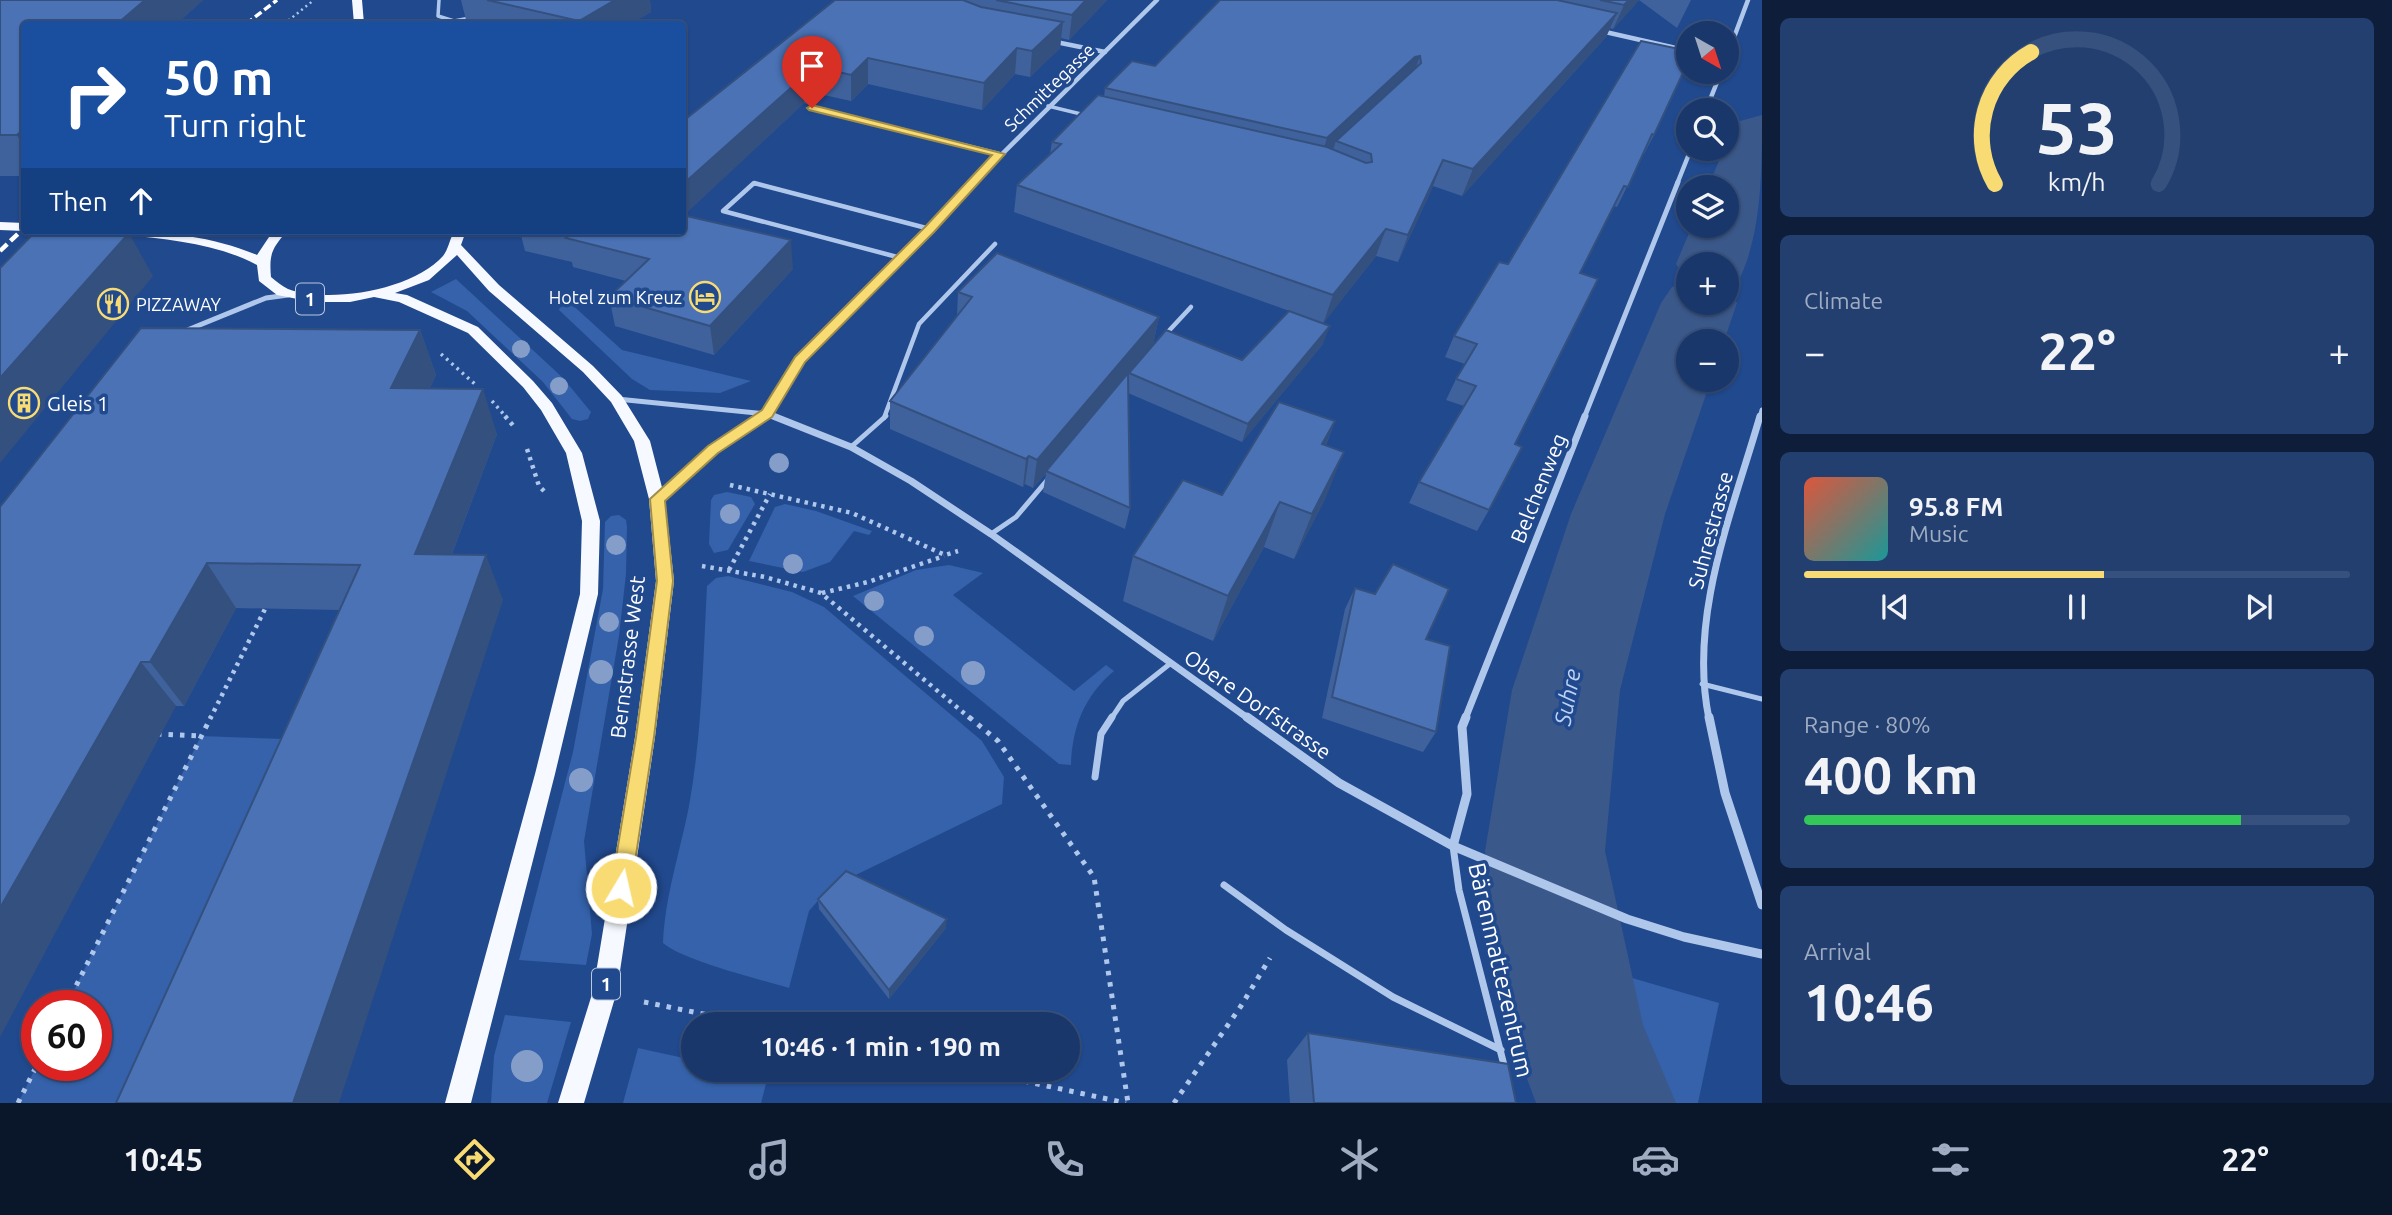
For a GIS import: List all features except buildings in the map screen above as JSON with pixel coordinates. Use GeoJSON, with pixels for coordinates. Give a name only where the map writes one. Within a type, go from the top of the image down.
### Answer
{"type":"FeatureCollection","features":[{"type":"Feature","properties":{"kind":"main road"},"geometry":{"type":"LineString","coordinates":[[357,0],[359,21]]}},
{"type":"Feature","properties":{"kind":"main road"},"geometry":{"type":"LineString","coordinates":[[0,226],[21,227]]}},
{"type":"Feature","properties":{"kind":"main road"},"geometry":{"type":"LineString","coordinates":[[162,235],[244,253],[261,262],[267,244],[277,235]]}},
{"type":"Feature","properties":{"kind":"main road"},"geometry":{"type":"LineString","coordinates":[[456,247],[459,235]]}},
{"type":"Feature","properties":{"kind":"main road","name":"1"},"geometry":{"type":"LineString","coordinates":[[261,262],[265,278],[270,284],[290,294],[330,300],[377,294],[427,274],[445,261],[456,247]]}},
{"type":"Feature","properties":{"kind":"main road","name":"Bernstrasse West"},"geometry":{"type":"LineString","coordinates":[[456,247],[494,288],[588,369],[617,399],[642,441],[657,499],[665,581],[645,737],[605,991],[571,1103]]}},
{"type":"Feature","properties":{"kind":"main road"},"geometry":{"type":"LineString","coordinates":[[377,294],[402,298],[473,330],[528,384],[548,407],[574,453],[591,521],[589,594],[545,774],[458,1103]]}},
{"type":"Feature","properties":{"kind":"street","name":"Schmittegasse"},"geometry":{"type":"LineString","coordinates":[[767,414],[800,360],[930,229],[999,154],[1157,0]]}},
{"type":"Feature","properties":{"kind":"street"},"geometry":{"type":"LineString","coordinates":[[1740,21],[1748,0]]}},
{"type":"Feature","properties":{"kind":"street"},"geometry":{"type":"LineString","coordinates":[[1596,30],[1676,48]]}},
{"type":"Feature","properties":{"kind":"street"},"geometry":{"type":"LineString","coordinates":[[1045,39],[1105,52]]}},
{"type":"Feature","properties":{"kind":"street"},"geometry":{"type":"LineString","coordinates":[[812,108],[999,154]]}},
{"type":"Feature","properties":{"kind":"street","name":"Belchenweg"},"geometry":{"type":"LineString","coordinates":[[1453,846],[1467,794],[1462,727],[1685,161]]}},
{"type":"Feature","properties":{"kind":"street"},"geometry":{"type":"LineString","coordinates":[[175,336],[266,298],[290,294]]}},
{"type":"Feature","properties":{"kind":"street","name":"Obere Dorfstrasse"},"geometry":{"type":"LineString","coordinates":[[617,399],[767,414],[850,447],[911,481],[991,534],[1339,783],[1453,846],[1627,919],[1684,937],[1762,954]]}},
{"type":"Feature","properties":{"kind":"street","name":"Suhrestrasse"},"geometry":{"type":"LineString","coordinates":[[1762,410],[1709,591],[1702,684],[1725,793],[1762,905]]}},
{"type":"Feature","properties":{"kind":"street"},"geometry":{"type":"LineString","coordinates":[[657,499],[713,450],[767,414]]}},
{"type":"Feature","properties":{"kind":"lane"},"geometry":{"type":"LineString","coordinates":[[439,0],[438,16],[451,21]]}},
{"type":"Feature","properties":{"kind":"lane"},"geometry":{"type":"LineString","coordinates":[[460,21],[480,12]]}},
{"type":"Feature","properties":{"kind":"lane"},"geometry":{"type":"LineString","coordinates":[[1048,106],[1096,117]]}},
{"type":"Feature","properties":{"kind":"lane"},"geometry":{"type":"LineString","coordinates":[[901,258],[723,211],[754,183],[930,229]]}},
{"type":"Feature","properties":{"kind":"lane"},"geometry":{"type":"LineString","coordinates":[[850,447],[886,416],[919,324],[995,244]]}},
{"type":"Feature","properties":{"kind":"lane"},"geometry":{"type":"LineString","coordinates":[[1160,341],[1191,307]]}},
{"type":"Feature","properties":{"kind":"lane"},"geometry":{"type":"LineString","coordinates":[[991,534],[1016,517],[1051,476]]}},
{"type":"Feature","properties":{"kind":"lane"},"geometry":{"type":"LineString","coordinates":[[1095,777],[1101,734],[1122,701],[1171,663]]}},
{"type":"Feature","properties":{"kind":"lane"},"geometry":{"type":"LineString","coordinates":[[1702,684],[1762,699]]}},
{"type":"Feature","properties":{"kind":"lane","name":"Bärenmattezentrum"},"geometry":{"type":"LineString","coordinates":[[1453,846],[1459,890],[1507,1077]]}},
{"type":"Feature","properties":{"kind":"lane"},"geometry":{"type":"LineString","coordinates":[[1224,885],[1286,930],[1393,997],[1501,1050]]}},
{"type":"Feature","properties":{"kind":"path"},"geometry":{"type":"LineString","coordinates":[[288,21],[314,0]]}},
{"type":"Feature","properties":{"kind":"path"},"geometry":{"type":"LineString","coordinates":[[439,352],[478,387]]}},
{"type":"Feature","properties":{"kind":"path"},"geometry":{"type":"LineString","coordinates":[[486,395],[516,430]]}},
{"type":"Feature","properties":{"kind":"path"},"geometry":{"type":"LineString","coordinates":[[522,441],[533,463]]}},
{"type":"Feature","properties":{"kind":"path"},"geometry":{"type":"LineString","coordinates":[[730,485],[852,513],[945,555]]}},
{"type":"Feature","properties":{"kind":"path"},"geometry":{"type":"LineString","coordinates":[[729,570],[771,494]]}},
{"type":"Feature","properties":{"kind":"path"},"geometry":{"type":"LineString","coordinates":[[700,566],[729,570],[821,593],[849,589],[902,568],[970,547],[991,534]]}},
{"type":"Feature","properties":{"kind":"path"},"geometry":{"type":"LineString","coordinates":[[821,593],[998,741],[1094,877],[1127,1103],[1029,1082]]}},
{"type":"Feature","properties":{"kind":"path"},"geometry":{"type":"LineString","coordinates":[[74,990],[270,601]]}},
{"type":"Feature","properties":{"kind":"path"},"geometry":{"type":"LineString","coordinates":[[148,734],[201,736]]}},
{"type":"Feature","properties":{"kind":"path"},"geometry":{"type":"LineString","coordinates":[[1174,1103],[1241,1006],[1286,930]]}},
{"type":"Feature","properties":{"kind":"path"},"geometry":{"type":"LineString","coordinates":[[637,1001],[692,1012]]}},
{"type":"Feature","properties":{"kind":"path"},"geometry":{"type":"LineString","coordinates":[[18,1103],[29,1081]]}},
{"type":"Feature","properties":{"kind":"shaded area"},"geometry":{"type":"Polygon","coordinates":[[[456,279],[563,378],[591,412],[588,419],[572,419],[543,382],[467,311],[431,292],[456,279]]]}},
{"type":"Feature","properties":{"kind":"shaded area"},"geometry":{"type":"Polygon","coordinates":[[[568,301],[622,350],[751,381],[720,393],[650,390],[632,379],[559,310],[561,304],[568,301]]]}},
{"type":"Feature","properties":{"kind":"shaded area"},"geometry":{"type":"Polygon","coordinates":[[[727,492],[751,497],[755,504],[728,550],[714,553],[709,544],[711,500],[714,495],[727,492]]]}},
{"type":"Feature","properties":{"kind":"shaded area"},"geometry":{"type":"Polygon","coordinates":[[[785,504],[816,511],[872,531],[869,535],[854,531],[830,562],[803,572],[749,561],[775,507],[785,504]]]}},
{"type":"Feature","properties":{"kind":"shaded area"},"geometry":{"type":"Polygon","coordinates":[[[619,515],[626,520],[627,527],[626,574],[619,636],[584,841],[592,934],[586,965],[519,960],[573,752],[603,589],[605,522],[611,516],[619,515]]]}},
{"type":"Feature","properties":{"kind":"shaded area"},"geometry":{"type":"Polygon","coordinates":[[[949,565],[983,573],[953,595],[1074,691],[1106,665],[1114,671],[1087,702],[1077,726],[1071,765],[1059,764],[853,596],[916,570],[949,565]]]}},
{"type":"Feature","properties":{"kind":"shaded area"},"geometry":{"type":"Polygon","coordinates":[[[728,576],[792,592],[824,607],[982,741],[1004,777],[1002,804],[829,888],[809,911],[789,988],[704,963],[663,943],[673,874],[689,806],[697,752],[707,586],[716,578],[728,576]]]}},
{"type":"Feature","properties":{"kind":"shaded area"},"geometry":{"type":"Polygon","coordinates":[[[201,736],[285,739],[128,1103],[18,1103],[29,1081],[112,1081],[112,990],[74,990],[201,736]]]}},
{"type":"Feature","properties":{"kind":"shaded area"},"geometry":{"type":"Polygon","coordinates":[[[1506,924],[1625,976],[1719,1003],[1698,1103],[1548,1103],[1519,1022],[1506,924]]]}},
{"type":"Feature","properties":{"kind":"shaded area"},"geometry":{"type":"Polygon","coordinates":[[[505,1015],[571,1022],[547,1103],[491,1103],[494,1056],[505,1015]]]}},
{"type":"Feature","properties":{"kind":"shaded area"},"geometry":{"type":"Polygon","coordinates":[[[638,1048],[681,1057],[681,1082],[766,1082],[761,1103],[623,1103],[638,1048]]]}},
{"type":"Feature","properties":{"kind":"waterway","name":"Suhre"},"geometry":{"type":"LineString","coordinates":[[1718,252],[1762,134]]}},
{"type":"Feature","properties":{"kind":"waterway","name":"Suhre"},"geometry":{"type":"LineString","coordinates":[[1606,1103],[1577,1033],[1545,851],[1566,690],[1618,514],[1694,315]]}},
{"type":"Feature","properties":{"kind":"railway"},"geometry":{"type":"LineString","coordinates":[[250,21],[277,0]]}},
{"type":"Feature","properties":{"kind":"railway"},"geometry":{"type":"LineString","coordinates":[[0,251],[21,231]]}},
{"type":"Feature","properties":{"kind":"place","name":"Hotel zum Kreuz"},"geometry":{"type":"Point","coordinates":[705,297]}},
{"type":"Feature","properties":{"kind":"place","name":"PIZZAWAY"},"geometry":{"type":"Point","coordinates":[113,304]}},
{"type":"Feature","properties":{"kind":"place","name":"Gleis 1"},"geometry":{"type":"Point","coordinates":[24,403]}},
{"type":"Feature","properties":{"kind":"route"},"geometry":{"type":"LineString","coordinates":[[621,888],[645,737],[665,581],[657,499],[713,450],[767,414],[800,360],[930,229],[999,154],[812,108]]}}]}
